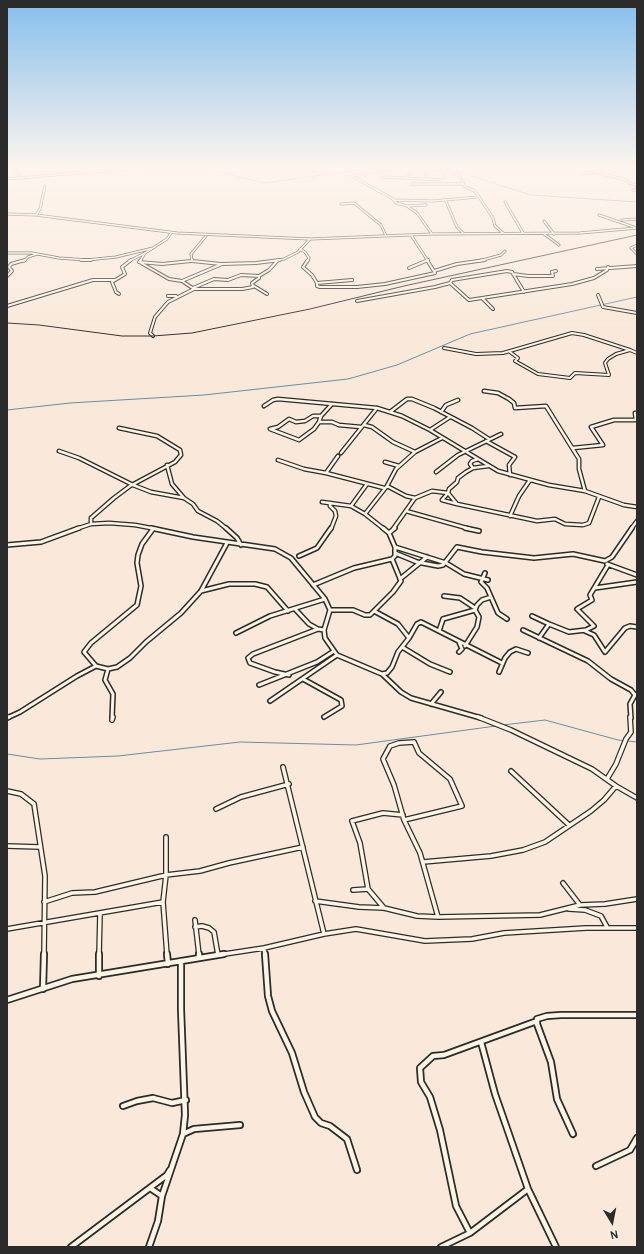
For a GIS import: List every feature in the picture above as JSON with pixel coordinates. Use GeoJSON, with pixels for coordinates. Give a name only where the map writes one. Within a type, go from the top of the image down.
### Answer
{"type":"FeatureCollection","features":[{"type":"Feature","properties":{"kind":"street"},"geometry":{"type":"LineString","coordinates":[[112,225],[206,235],[310,239],[432,234],[554,234],[636,228]]}},
{"type":"Feature","properties":{"kind":"street"},"geometry":{"type":"LineString","coordinates":[[380,225],[386,236]]}},
{"type":"Feature","properties":{"kind":"street"},"geometry":{"type":"LineString","coordinates":[[425,225],[432,234]]}},
{"type":"Feature","properties":{"kind":"street"},"geometry":{"type":"LineString","coordinates":[[456,225],[458,229],[464,234]]}},
{"type":"Feature","properties":{"kind":"street"},"geometry":{"type":"LineString","coordinates":[[495,225],[503,234]]}},
{"type":"Feature","properties":{"kind":"street"},"geometry":{"type":"LineString","coordinates":[[519,225],[523,233]]}},
{"type":"Feature","properties":{"kind":"street"},"geometry":{"type":"LineString","coordinates":[[547,225],[554,234]]}},
{"type":"Feature","properties":{"kind":"street"},"geometry":{"type":"LineString","coordinates":[[626,225],[636,228]]}},
{"type":"Feature","properties":{"kind":"street"},"geometry":{"type":"LineString","coordinates":[[7,306],[93,280],[115,280],[122,278],[126,272],[122,267],[128,261],[145,253],[167,239],[171,232]]}},
{"type":"Feature","properties":{"kind":"street"},"geometry":{"type":"LineString","coordinates":[[544,234],[559,245]]}},
{"type":"Feature","properties":{"kind":"street"},"geometry":{"type":"LineString","coordinates":[[191,261],[191,254],[206,235]]}},
{"type":"Feature","properties":{"kind":"street"},"geometry":{"type":"LineString","coordinates":[[411,235],[434,271]]}},
{"type":"Feature","properties":{"kind":"street"},"geometry":{"type":"LineString","coordinates":[[141,263],[172,264],[191,261],[222,264],[278,260],[294,255],[310,239]]}},
{"type":"Feature","properties":{"kind":"street"},"geometry":{"type":"LineString","coordinates":[[637,245],[631,248],[637,254]]}},
{"type":"Feature","properties":{"kind":"street"},"geometry":{"type":"LineString","coordinates":[[7,253],[28,252],[59,258],[93,260],[116,257],[153,248]]}},
{"type":"Feature","properties":{"kind":"street"},"geometry":{"type":"LineString","coordinates":[[300,249],[305,252],[309,258],[303,267],[312,274],[317,286],[324,287],[365,286],[432,274],[434,271],[457,264],[489,259],[501,255],[505,251]]}},
{"type":"Feature","properties":{"kind":"street"},"geometry":{"type":"LineString","coordinates":[[141,263],[139,261],[145,253]]}},
{"type":"Feature","properties":{"kind":"street"},"geometry":{"type":"LineString","coordinates":[[7,276],[12,271],[9,267],[11,264],[24,261],[28,257],[37,254]]}},
{"type":"Feature","properties":{"kind":"street"},"geometry":{"type":"LineString","coordinates":[[254,286],[252,283],[259,278],[259,276],[269,270],[278,260]]}},
{"type":"Feature","properties":{"kind":"street"},"geometry":{"type":"LineString","coordinates":[[410,268],[416,264],[428,260]]}},
{"type":"Feature","properties":{"kind":"street"},"geometry":{"type":"LineString","coordinates":[[141,263],[169,279],[182,281],[194,289],[242,289],[254,286],[267,294]]}},
{"type":"Feature","properties":{"kind":"street"},"geometry":{"type":"LineString","coordinates":[[182,281],[222,264]]}},
{"type":"Feature","properties":{"kind":"street"},"geometry":{"type":"LineString","coordinates":[[597,269],[628,265],[637,266]]}},
{"type":"Feature","properties":{"kind":"street"},"geometry":{"type":"LineString","coordinates":[[450,283],[469,300],[524,292],[590,279],[607,270],[608,267]]}},
{"type":"Feature","properties":{"kind":"street"},"geometry":{"type":"LineString","coordinates":[[357,301],[450,283],[452,280],[493,273],[510,271],[513,274],[528,276],[553,276],[552,272],[556,270]]}},
{"type":"Feature","properties":{"kind":"street"},"geometry":{"type":"LineString","coordinates":[[513,274],[524,292]]}},
{"type":"Feature","properties":{"kind":"street"},"geometry":{"type":"LineString","coordinates":[[152,336],[150,332],[155,317],[168,302],[178,296],[214,279],[228,280],[241,275],[259,276]]}},
{"type":"Feature","properties":{"kind":"street"},"geometry":{"type":"LineString","coordinates":[[115,280],[112,284],[116,292],[119,294]]}},
{"type":"Feature","properties":{"kind":"street"},"geometry":{"type":"LineString","coordinates":[[317,283],[352,280]]}},
{"type":"Feature","properties":{"kind":"street"},"geometry":{"type":"LineString","coordinates":[[598,295],[603,307],[637,313]]}},
{"type":"Feature","properties":{"kind":"street"},"geometry":{"type":"LineString","coordinates":[[168,296],[178,296]]}},
{"type":"Feature","properties":{"kind":"street"},"geometry":{"type":"LineString","coordinates":[[482,298],[493,309]]}},
{"type":"Feature","properties":{"kind":"street"},"geometry":{"type":"LineString","coordinates":[[444,348],[476,354],[510,352],[572,333],[584,335],[637,353]]}},
{"type":"Feature","properties":{"kind":"street"},"geometry":{"type":"LineString","coordinates":[[510,352],[518,358],[515,361],[538,374],[570,378],[575,373],[609,375],[605,363],[608,359],[616,354],[630,350]]}},
{"type":"Feature","properties":{"kind":"street"},"geometry":{"type":"LineString","coordinates":[[484,391],[498,393],[509,399],[514,403],[515,408],[546,406],[559,429],[579,458],[579,469],[585,491]]}},
{"type":"Feature","properties":{"kind":"street"},"geometry":{"type":"LineString","coordinates":[[390,412],[409,398],[441,412],[515,457],[510,465],[510,475]]}},
{"type":"Feature","properties":{"kind":"street"},"geometry":{"type":"LineString","coordinates":[[264,406],[273,400],[278,399],[377,408],[402,416],[430,430],[498,471],[530,480],[585,491],[624,505],[637,507]]}},
{"type":"Feature","properties":{"kind":"street"},"geometry":{"type":"LineString","coordinates":[[441,412],[446,405],[458,400]]}},
{"type":"Feature","properties":{"kind":"street"},"geometry":{"type":"LineString","coordinates":[[321,416],[313,416],[305,421],[296,422],[289,419],[278,427],[270,429],[299,440],[314,429],[321,416],[332,404]]}},
{"type":"Feature","properties":{"kind":"street"},"geometry":{"type":"LineString","coordinates":[[341,452],[377,408]]}},
{"type":"Feature","properties":{"kind":"street"},"geometry":{"type":"LineString","coordinates":[[573,448],[603,445],[591,427],[614,420],[636,420],[635,413],[637,413]]}},
{"type":"Feature","properties":{"kind":"street"},"geometry":{"type":"LineString","coordinates":[[430,430],[450,417]]}},
{"type":"Feature","properties":{"kind":"street"},"geometry":{"type":"LineString","coordinates":[[319,422],[332,422],[339,425],[372,426],[393,442],[415,452]]}},
{"type":"Feature","properties":{"kind":"street"},"geometry":{"type":"LineString","coordinates":[[91,524],[91,518],[98,511],[133,485],[167,465],[175,462],[181,455],[180,450],[156,436],[119,428]]}},
{"type":"Feature","properties":{"kind":"street"},"geometry":{"type":"LineString","coordinates":[[436,472],[458,455],[501,434]]}},
{"type":"Feature","properties":{"kind":"street"},"geometry":{"type":"LineString","coordinates":[[366,514],[399,466],[415,452],[442,438]]}},
{"type":"Feature","properties":{"kind":"street"},"geometry":{"type":"LineString","coordinates":[[59,451],[79,458],[133,485],[151,492],[184,498]]}},
{"type":"Feature","properties":{"kind":"street"},"geometry":{"type":"LineString","coordinates":[[326,473],[338,456]]}},
{"type":"Feature","properties":{"kind":"street"},"geometry":{"type":"LineString","coordinates":[[473,468],[470,464],[478,458]]}},
{"type":"Feature","properties":{"kind":"street"},"geometry":{"type":"LineString","coordinates":[[278,460],[304,469],[386,487],[406,496],[415,498]]}},
{"type":"Feature","properties":{"kind":"street"},"geometry":{"type":"LineString","coordinates":[[384,462],[399,466]]}},
{"type":"Feature","properties":{"kind":"street"},"geometry":{"type":"LineString","coordinates":[[167,465],[172,484],[184,498],[194,504],[198,511],[217,521],[237,538],[241,545]]}},
{"type":"Feature","properties":{"kind":"street"},"geometry":{"type":"LineString","coordinates":[[490,466],[484,465],[473,468],[458,478],[457,482],[442,500],[537,521],[555,519],[564,524],[586,525],[589,523],[599,497]]}},
{"type":"Feature","properties":{"kind":"street"},"geometry":{"type":"LineString","coordinates":[[510,516],[519,496],[530,480]]}},
{"type":"Feature","properties":{"kind":"street"},"geometry":{"type":"LineString","coordinates":[[352,506],[367,484]]}},
{"type":"Feature","properties":{"kind":"street"},"geometry":{"type":"LineString","coordinates":[[389,533],[395,528],[415,498],[432,491],[448,493],[457,504]]}},
{"type":"Feature","properties":{"kind":"street"},"geometry":{"type":"LineString","coordinates":[[322,502],[352,506],[366,514],[367,517],[375,521],[389,533],[395,553],[392,559],[401,581],[393,592],[370,615],[365,615],[352,610],[330,610]]}},
{"type":"Feature","properties":{"kind":"street"},"geometry":{"type":"LineString","coordinates":[[299,556],[317,548],[330,532],[336,516],[335,511],[330,506],[330,503]]}},
{"type":"Feature","properties":{"kind":"street"},"geometry":{"type":"LineString","coordinates":[[406,511],[458,527],[479,531]]}},
{"type":"Feature","properties":{"kind":"street"},"geometry":{"type":"LineString","coordinates":[[605,561],[612,557],[637,521]]}},
{"type":"Feature","properties":{"kind":"street"},"geometry":{"type":"LineString","coordinates":[[7,545],[41,542],[91,524],[123,523],[227,543],[267,547],[284,553],[301,568],[325,599],[330,610],[324,630],[325,638],[336,655],[382,674],[401,692],[411,698],[488,720],[511,730],[592,770],[637,798]]}},
{"type":"Feature","properties":{"kind":"street"},"geometry":{"type":"LineString","coordinates":[[153,529],[142,544],[138,555],[137,563],[141,586],[138,605],[91,643],[84,652],[96,666],[108,669],[117,667],[130,658],[146,642],[181,613],[201,591],[227,543]]}},
{"type":"Feature","properties":{"kind":"street"},"geometry":{"type":"LineString","coordinates":[[394,547],[402,548],[446,563],[464,574],[488,580]]}},
{"type":"Feature","properties":{"kind":"street"},"geometry":{"type":"LineString","coordinates":[[395,553],[420,563],[438,566],[446,563],[458,547],[482,552],[534,558],[573,554],[605,561],[608,565],[637,575]]}},
{"type":"Feature","properties":{"kind":"street"},"geometry":{"type":"LineString","coordinates":[[400,579],[427,557]]}},
{"type":"Feature","properties":{"kind":"street"},"geometry":{"type":"LineString","coordinates":[[313,585],[354,568],[392,559]]}},
{"type":"Feature","properties":{"kind":"street"},"geometry":{"type":"LineString","coordinates":[[532,616],[569,632],[584,630],[594,626],[577,609],[592,600],[590,595],[608,565]]}},
{"type":"Feature","properties":{"kind":"street"},"geometry":{"type":"LineString","coordinates":[[485,573],[481,582],[487,588],[498,613],[507,619]]}},
{"type":"Feature","properties":{"kind":"street"},"geometry":{"type":"LineString","coordinates":[[595,588],[637,582]]}},
{"type":"Feature","properties":{"kind":"street"},"geometry":{"type":"LineString","coordinates":[[201,591],[229,584],[255,584],[267,587],[288,611]]}},
{"type":"Feature","properties":{"kind":"street"},"geometry":{"type":"LineString","coordinates":[[444,596],[460,598],[475,609],[479,617],[477,627],[465,646]]}},
{"type":"Feature","properties":{"kind":"street"},"geometry":{"type":"LineString","coordinates":[[439,631],[445,618],[475,609],[482,600],[491,597]]}},
{"type":"Feature","properties":{"kind":"street"},"geometry":{"type":"LineString","coordinates":[[236,633],[270,616],[325,599]]}},
{"type":"Feature","properties":{"kind":"street"},"geometry":{"type":"LineString","coordinates":[[295,609],[309,624],[318,629],[324,630]]}},
{"type":"Feature","properties":{"kind":"street"},"geometry":{"type":"LineString","coordinates":[[374,611],[398,624],[409,638]]}},
{"type":"Feature","properties":{"kind":"street"},"geometry":{"type":"LineString","coordinates":[[382,674],[387,673],[392,667],[398,652],[409,638],[417,624],[421,622],[465,646],[502,663]]}},
{"type":"Feature","properties":{"kind":"street"},"geometry":{"type":"LineString","coordinates":[[539,638],[549,624]]}},
{"type":"Feature","properties":{"kind":"street"},"geometry":{"type":"LineString","coordinates":[[584,630],[594,635],[605,652],[626,628],[630,626],[637,627]]}},
{"type":"Feature","properties":{"kind":"street"},"geometry":{"type":"LineString","coordinates":[[289,675],[275,672],[250,663],[248,658],[253,654],[318,629]]}},
{"type":"Feature","properties":{"kind":"street"},"geometry":{"type":"LineString","coordinates":[[523,630],[588,661],[611,679],[636,694],[630,704],[632,732],[626,739],[616,764],[606,779]]}},
{"type":"Feature","properties":{"kind":"street"},"geometry":{"type":"LineString","coordinates":[[459,642],[462,649],[459,652]]}},
{"type":"Feature","properties":{"kind":"street"},"geometry":{"type":"LineString","coordinates":[[402,646],[430,664],[450,672]]}},
{"type":"Feature","properties":{"kind":"street"},"geometry":{"type":"LineString","coordinates":[[499,672],[502,663],[510,652],[516,649],[528,653]]}},
{"type":"Feature","properties":{"kind":"street"},"geometry":{"type":"LineString","coordinates":[[259,685],[289,675],[317,662],[334,651]]}},
{"type":"Feature","properties":{"kind":"street"},"geometry":{"type":"LineString","coordinates":[[270,702],[336,655]]}},
{"type":"Feature","properties":{"kind":"street"},"geometry":{"type":"LineString","coordinates":[[7,718],[20,712],[77,676],[96,666]]}},
{"type":"Feature","properties":{"kind":"street"},"geometry":{"type":"LineString","coordinates":[[108,669],[105,680],[113,694],[114,716],[112,720]]}},
{"type":"Feature","properties":{"kind":"street"},"geometry":{"type":"LineString","coordinates":[[303,679],[341,700],[342,706],[324,717]]}},
{"type":"Feature","properties":{"kind":"street"},"geometry":{"type":"LineString","coordinates":[[431,704],[441,692]]}},
{"type":"Feature","properties":{"kind":"street"},"geometry":{"type":"LineString","coordinates":[[384,908],[368,889],[360,844],[352,820],[383,813],[404,818],[462,806],[450,780],[419,753],[414,742],[399,743],[390,746],[383,759],[394,785],[404,818],[420,853],[438,917]]}},
{"type":"Feature","properties":{"kind":"street"},"geometry":{"type":"LineString","coordinates":[[283,767],[289,784],[315,901],[324,934]]}},
{"type":"Feature","properties":{"kind":"street"},"geometry":{"type":"LineString","coordinates":[[511,770],[569,825]]}},
{"type":"Feature","properties":{"kind":"street"},"geometry":{"type":"LineString","coordinates":[[216,809],[241,797],[289,784]]}},
{"type":"Feature","properties":{"kind":"street"},"geometry":{"type":"LineString","coordinates":[[423,862],[491,856],[522,850],[545,842],[604,800],[616,786]]}},
{"type":"Feature","properties":{"kind":"street"},"geometry":{"type":"LineString","coordinates":[[7,791],[21,794],[34,804],[45,876],[43,989]]}},
{"type":"Feature","properties":{"kind":"street"},"geometry":{"type":"LineString","coordinates":[[166,837],[166,875],[163,902],[168,964]]}},
{"type":"Feature","properties":{"kind":"street"},"geometry":{"type":"LineString","coordinates":[[7,846],[40,847]]}},
{"type":"Feature","properties":{"kind":"street"},"geometry":{"type":"LineString","coordinates":[[44,902],[72,893],[95,892],[166,875],[200,871],[229,863],[303,847]]}},
{"type":"Feature","properties":{"kind":"street"},"geometry":{"type":"LineString","coordinates":[[563,883],[580,905]]}},
{"type":"Feature","properties":{"kind":"street"},"geometry":{"type":"LineString","coordinates":[[353,890],[368,889]]}},
{"type":"Feature","properties":{"kind":"street"},"geometry":{"type":"LineString","coordinates":[[315,901],[359,907],[384,908],[417,916],[438,917],[540,915],[580,905],[605,904],[637,899]]}},
{"type":"Feature","properties":{"kind":"street"},"geometry":{"type":"LineString","coordinates":[[7,929],[45,924],[163,902]]}},
{"type":"Feature","properties":{"kind":"street"},"geometry":{"type":"LineString","coordinates":[[564,909],[586,910],[601,916],[607,927]]}},
{"type":"Feature","properties":{"kind":"street"},"geometry":{"type":"LineString","coordinates":[[99,976],[100,914]]}},
{"type":"Feature","properties":{"kind":"street"},"geometry":{"type":"LineString","coordinates":[[195,920],[199,958]]}},
{"type":"Feature","properties":{"kind":"street"},"geometry":{"type":"LineString","coordinates":[[196,927],[202,926],[209,928],[214,932],[218,955]]}},
{"type":"Feature","properties":{"kind":"street"},"geometry":{"type":"LineString","coordinates":[[7,1000],[72,979],[99,976],[264,948],[324,934],[356,930],[425,941],[472,939],[504,933],[607,927],[637,928]]}},
{"type":"Feature","properties":{"kind":"street"},"geometry":{"type":"LineString","coordinates":[[264,948],[268,996],[272,1012],[292,1053],[304,1092],[316,1117],[321,1123],[330,1126],[347,1138],[357,1170]]}},
{"type":"Feature","properties":{"kind":"street"},"geometry":{"type":"LineString","coordinates":[[149,1247],[158,1221],[162,1196],[183,1134],[186,1100],[180,1009],[181,961]]}},
{"type":"Feature","properties":{"kind":"street"},"geometry":{"type":"LineString","coordinates":[[470,1233],[456,1206],[440,1130],[430,1097],[421,1082],[420,1068],[433,1056],[444,1055],[481,1042],[537,1021],[540,1017],[637,1015]]}},
{"type":"Feature","properties":{"kind":"street"},"geometry":{"type":"LineString","coordinates":[[537,1021],[551,1062],[557,1099],[573,1134]]}},
{"type":"Feature","properties":{"kind":"street"},"geometry":{"type":"LineString","coordinates":[[481,1042],[495,1094],[528,1189],[556,1247]]}},
{"type":"Feature","properties":{"kind":"street"},"geometry":{"type":"LineString","coordinates":[[123,1106],[137,1101],[153,1098],[172,1103],[186,1100]]}},
{"type":"Feature","properties":{"kind":"street"},"geometry":{"type":"LineString","coordinates":[[183,1134],[194,1129],[240,1125]]}},
{"type":"Feature","properties":{"kind":"street"},"geometry":{"type":"LineString","coordinates":[[596,1166],[630,1150],[637,1138]]}},
{"type":"Feature","properties":{"kind":"street"},"geometry":{"type":"LineString","coordinates":[[71,1247],[167,1175],[173,1165]]}},
{"type":"Feature","properties":{"kind":"street"},"geometry":{"type":"LineString","coordinates":[[150,1188],[162,1196]]}},
{"type":"Feature","properties":{"kind":"street"},"geometry":{"type":"LineString","coordinates":[[441,1247],[470,1233],[528,1189]]}},
{"type":"Feature","properties":{"kind":"waterway"},"geometry":{"type":"LineString","coordinates":[[7,410],[70,403],[204,395],[348,379],[397,365],[470,334],[637,297]]}},
{"type":"Feature","properties":{"kind":"waterway"},"geometry":{"type":"LineString","coordinates":[[503,725],[545,720],[618,740],[637,742]]}},
{"type":"Feature","properties":{"kind":"waterway"},"geometry":{"type":"LineString","coordinates":[[7,754],[40,759],[118,756],[240,742],[356,745],[496,726]]}},
{"type":"Feature","properties":{"kind":"railway"},"geometry":{"type":"LineString","coordinates":[[7,323],[39,325],[122,336],[153,336],[192,333],[310,309],[404,286],[637,235]]}}]}
